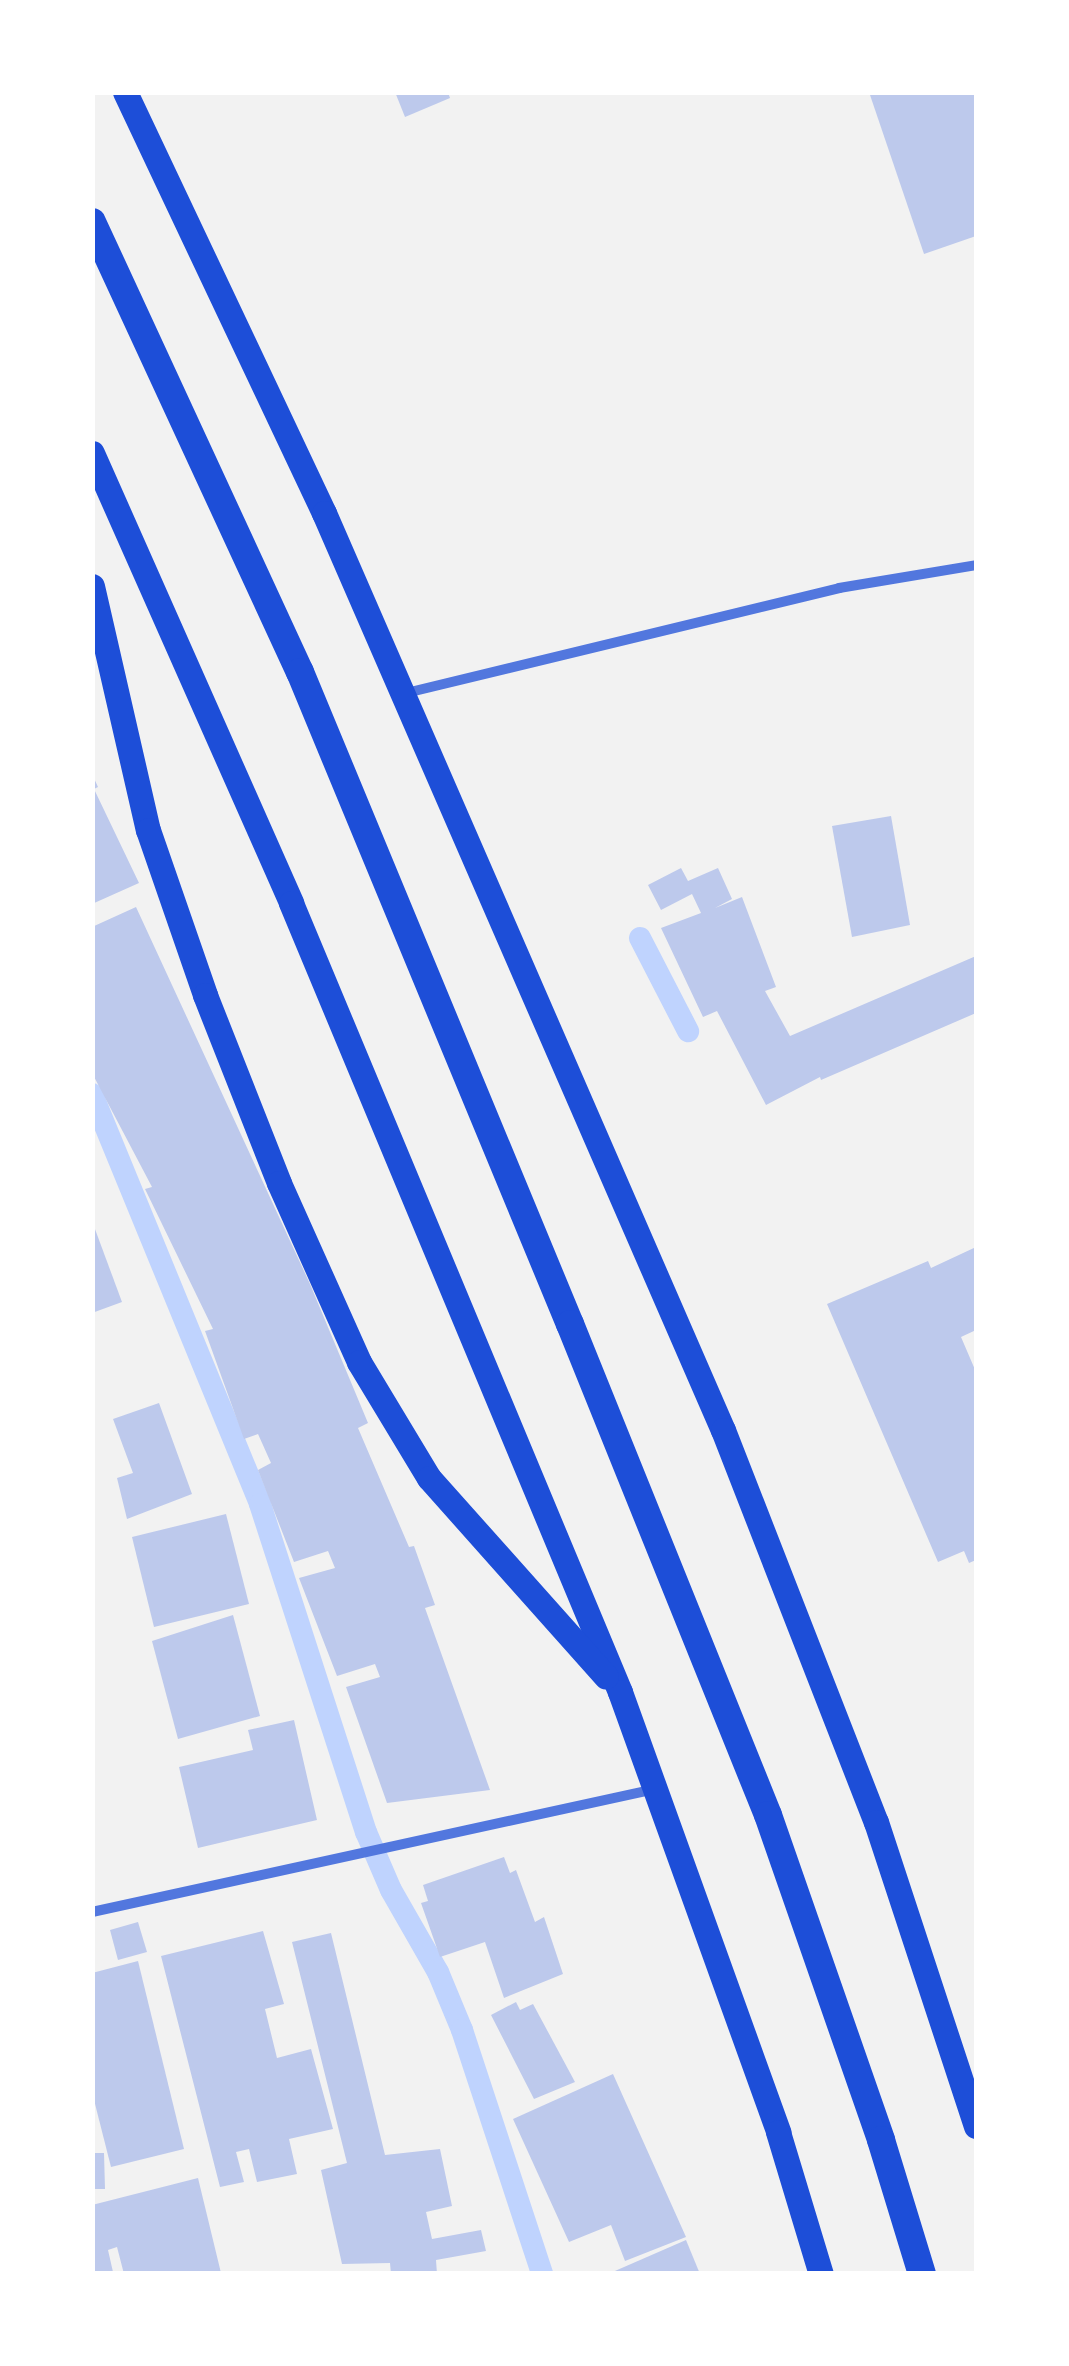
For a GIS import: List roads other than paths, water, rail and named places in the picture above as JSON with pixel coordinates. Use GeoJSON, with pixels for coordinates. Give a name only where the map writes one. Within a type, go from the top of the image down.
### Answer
{"type":"FeatureCollection","features":[{"type":"Feature","properties":{"kind":"highway"},"geometry":{"type":"LineString","coordinates":[[92,222],[300,672],[570,1324],[768,1816],[881,2140],[922,2274]]}},
{"type":"Feature","properties":{"kind":"main road"},"geometry":{"type":"LineString","coordinates":[[125,92],[324,513],[723,1430],[876,1822],[976,2126]]}},
{"type":"Feature","properties":{"kind":"main road"},"geometry":{"type":"LineString","coordinates":[[92,452],[290,903],[620,1692],[778,2132],[821,2274]]}},
{"type":"Feature","properties":{"kind":"main road"},"geometry":{"type":"LineString","coordinates":[[92,586],[100,657],[148,830],[205,995],[279,1183],[359,1362],[428,1478],[620,1692]]}},
{"type":"Feature","properties":{"kind":"street"},"geometry":{"type":"LineString","coordinates":[[401,694],[839,588],[976,564]]}},
{"type":"Feature","properties":{"kind":"street"},"geometry":{"type":"LineString","coordinates":[[92,1912],[656,1788]]}},
{"type":"Feature","properties":{"kind":"waterway"},"geometry":{"type":"LineString","coordinates":[[640,938],[688,1031]]}},
{"type":"Feature","properties":{"kind":"waterway"},"geometry":{"type":"LineString","coordinates":[[92,1094],[260,1504],[366,1832],[391,1890],[438,1972],[462,2030],[542,2274]]}}]}
